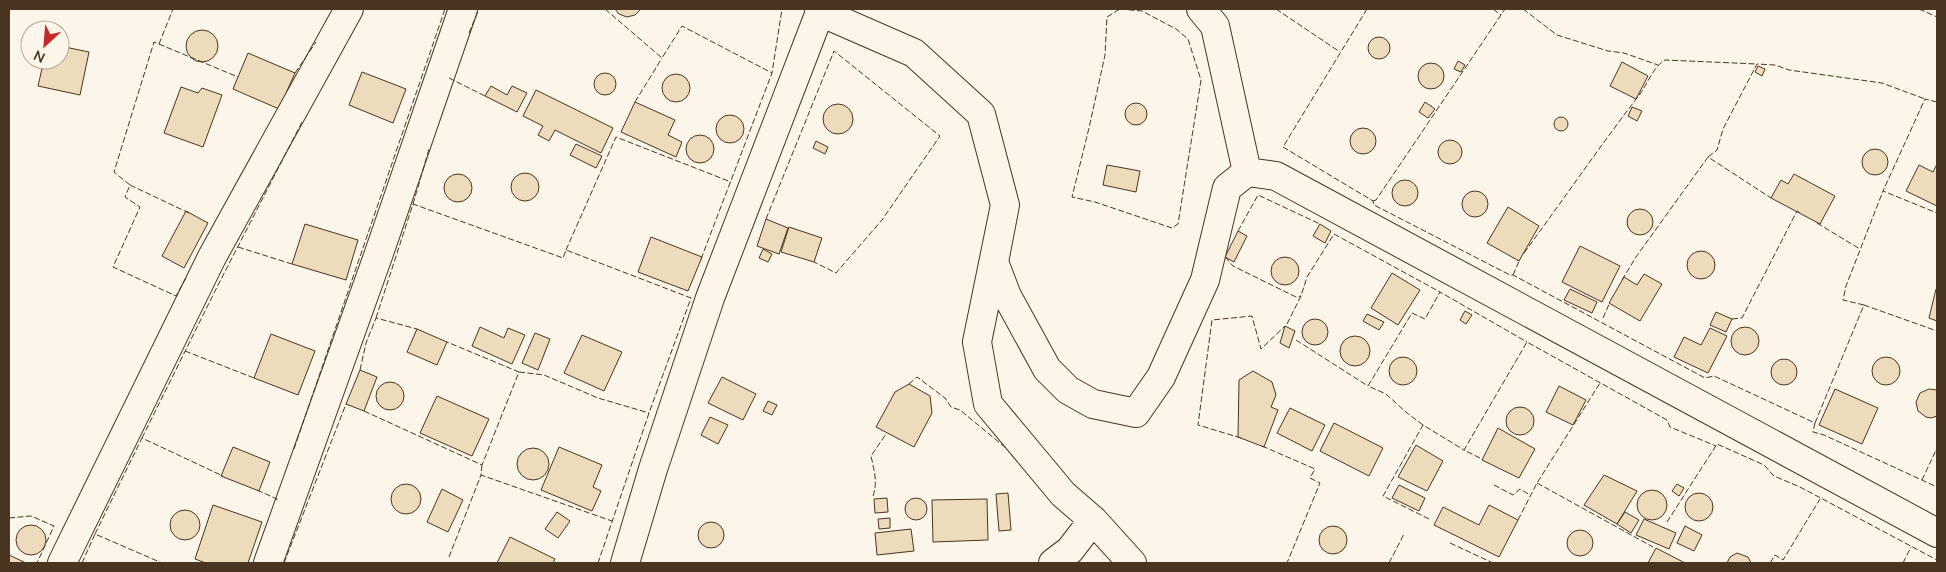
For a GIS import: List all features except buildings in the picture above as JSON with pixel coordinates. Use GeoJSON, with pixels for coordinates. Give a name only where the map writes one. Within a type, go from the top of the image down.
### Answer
{"type":"FeatureCollection","features":[{"type":"Feature","properties":{"kind":"street"},"geometry":{"type":"LineString","coordinates":[[62,563],[212,257],[349,9]]}},
{"type":"Feature","properties":{"kind":"street"},"geometry":{"type":"LineString","coordinates":[[268,563],[378,256],[463,9]]}},
{"type":"Feature","properties":{"kind":"street"},"geometry":{"type":"LineString","coordinates":[[1201,9],[1215,26],[1246,172]]}},
{"type":"Feature","properties":{"kind":"street"},"geometry":{"type":"LineString","coordinates":[[625,563],[653,469],[710,298],[819,10],[914,53],[981,114],[1005,205],[994,262],[1007,296],[1047,369],[1068,390],[1093,404],[1136,413],[1161,377],[1205,280],[1227,188],[1246,172],[1276,176],[1937,533]]}},
{"type":"Feature","properties":{"kind":"street"},"geometry":{"type":"LineString","coordinates":[[1005,205],[977,342],[988,404],[1063,494],[1093,520],[1132,563]]}},
{"type":"Feature","properties":{"kind":"street"},"geometry":{"type":"LineString","coordinates":[[1053,563],[1070,550],[1093,520]]}},
{"type":"Feature","properties":{"kind":"fence"},"geometry":{"type":"LineString","coordinates":[[159,44],[173,9]]}},
{"type":"Feature","properties":{"kind":"fence"},"geometry":{"type":"LineString","coordinates":[[294,449],[445,9]]}},
{"type":"Feature","properties":{"kind":"fence"},"geometry":{"type":"LineString","coordinates":[[469,33],[479,9]]}},
{"type":"Feature","properties":{"kind":"fence"},"geometry":{"type":"LineString","coordinates":[[605,9],[662,58],[682,26],[772,73]]}},
{"type":"Feature","properties":{"kind":"fence"},"geometry":{"type":"LineString","coordinates":[[701,259],[772,73],[782,9]]}},
{"type":"Feature","properties":{"kind":"fence"},"geometry":{"type":"LineString","coordinates":[[1120,9],[1142,11],[1176,29],[1188,39],[1201,80],[1178,224],[1172,228],[1095,202],[1072,197],[1105,55],[1107,17],[1120,9]]}},
{"type":"Feature","properties":{"kind":"fence"},"geometry":{"type":"LineString","coordinates":[[1276,9],[1340,52]]}},
{"type":"Feature","properties":{"kind":"fence"},"geometry":{"type":"LineString","coordinates":[[1367,9],[1283,147],[1373,201],[1374,205],[1513,275],[1705,378],[1714,376],[1815,423],[1813,432],[1824,435],[1937,487]]}},
{"type":"Feature","properties":{"kind":"fence"},"geometry":{"type":"LineString","coordinates":[[1493,9],[1501,15]]}},
{"type":"Feature","properties":{"kind":"fence"},"geometry":{"type":"LineString","coordinates":[[1373,201],[1376,200],[1505,9]]}},
{"type":"Feature","properties":{"kind":"fence"},"geometry":{"type":"LineString","coordinates":[[1523,9],[1557,35],[1608,51],[1624,53],[1658,65]]}},
{"type":"Feature","properties":{"kind":"fence"},"geometry":{"type":"LineString","coordinates":[[1919,9],[1937,17]]}},
{"type":"Feature","properties":{"kind":"fence"},"geometry":{"type":"LineString","coordinates":[[186,278],[176,296],[113,267],[140,207],[125,197],[130,185],[114,172],[154,42],[238,77]]}},
{"type":"Feature","properties":{"kind":"fence"},"geometry":{"type":"LineString","coordinates":[[295,73],[316,42]]}},
{"type":"Feature","properties":{"kind":"fence"},"geometry":{"type":"LineString","coordinates":[[766,219],[834,51],[940,136],[882,220],[836,273],[814,262]]}},
{"type":"Feature","properties":{"kind":"fence"},"geometry":{"type":"LineString","coordinates":[[635,102],[662,58]]}},
{"type":"Feature","properties":{"kind":"fence"},"geometry":{"type":"LineString","coordinates":[[1524,253],[1661,63],[1665,60],[1757,64]]}},
{"type":"Feature","properties":{"kind":"fence"},"geometry":{"type":"LineString","coordinates":[[1708,157],[1717,150],[1723,129],[1757,64],[1775,65],[1789,70],[1882,83],[1925,99]]}},
{"type":"Feature","properties":{"kind":"fence"},"geometry":{"type":"LineString","coordinates":[[449,78],[485,96]]}},
{"type":"Feature","properties":{"kind":"fence"},"geometry":{"type":"LineString","coordinates":[[1937,102],[1925,99],[1883,191],[1937,213]]}},
{"type":"Feature","properties":{"kind":"fence"},"geometry":{"type":"LineString","coordinates":[[142,438],[302,122]]}},
{"type":"Feature","properties":{"kind":"fence"},"geometry":{"type":"LineString","coordinates":[[566,250],[616,137],[731,182]]}},
{"type":"Feature","properties":{"kind":"fence"},"geometry":{"type":"LineString","coordinates":[[413,204],[429,149]]}},
{"type":"Feature","properties":{"kind":"fence"},"geometry":{"type":"LineString","coordinates":[[1622,280],[1636,257],[1708,157],[1771,198]]}},
{"type":"Feature","properties":{"kind":"fence"},"geometry":{"type":"LineString","coordinates":[[130,185],[189,213]]}},
{"type":"Feature","properties":{"kind":"fence"},"geometry":{"type":"LineString","coordinates":[[1864,305],[1843,300],[1846,286],[1883,191]]}},
{"type":"Feature","properties":{"kind":"fence"},"geometry":{"type":"LineString","coordinates":[[1238,231],[1258,195],[1320,224]]}},
{"type":"Feature","properties":{"kind":"fence"},"geometry":{"type":"LineString","coordinates":[[376,318],[413,204],[563,258],[566,250],[691,298],[649,413],[598,563]]}},
{"type":"Feature","properties":{"kind":"fence"},"geometry":{"type":"LineString","coordinates":[[1732,319],[1742,318],[1797,211],[1800,213]]}},
{"type":"Feature","properties":{"kind":"fence"},"geometry":{"type":"LineString","coordinates":[[1817,223],[1860,249]]}},
{"type":"Feature","properties":{"kind":"fence"},"geometry":{"type":"LineString","coordinates":[[1287,324],[1301,296],[1307,277],[1334,234],[1440,292]]}},
{"type":"Feature","properties":{"kind":"fence"},"geometry":{"type":"LineString","coordinates":[[238,247],[292,264]]}},
{"type":"Feature","properties":{"kind":"fence"},"geometry":{"type":"LineString","coordinates":[[1225,257],[1233,266],[1296,297],[1301,296]]}},
{"type":"Feature","properties":{"kind":"fence"},"geometry":{"type":"LineString","coordinates":[[1513,275],[1520,259]]}},
{"type":"Feature","properties":{"kind":"fence"},"geometry":{"type":"LineString","coordinates":[[1423,425],[1386,394],[1368,386],[1412,313],[1425,319],[1440,292],[1527,342]]}},
{"type":"Feature","properties":{"kind":"fence"},"geometry":{"type":"LineString","coordinates":[[1603,318],[1610,302]]}},
{"type":"Feature","properties":{"kind":"fence"},"geometry":{"type":"LineString","coordinates":[[1815,423],[1864,305],[1937,331]]}},
{"type":"Feature","properties":{"kind":"fence"},"geometry":{"type":"LineString","coordinates":[[1241,438],[1198,425],[1212,320],[1252,316],[1261,349],[1285,326]]}},
{"type":"Feature","properties":{"kind":"fence"},"geometry":{"type":"LineString","coordinates":[[360,370],[366,343],[376,318],[417,329]]}},
{"type":"Feature","properties":{"kind":"fence"},"geometry":{"type":"LineString","coordinates":[[1296,340],[1368,386]]}},
{"type":"Feature","properties":{"kind":"fence"},"geometry":{"type":"LineString","coordinates":[[364,411],[482,465],[519,372],[447,342]]}},
{"type":"Feature","properties":{"kind":"fence"},"geometry":{"type":"LineString","coordinates":[[1480,458],[1464,450],[1527,342],[1667,420],[1670,427],[1716,446]]}},
{"type":"Feature","properties":{"kind":"fence"},"geometry":{"type":"LineString","coordinates":[[185,351],[254,378]]}},
{"type":"Feature","properties":{"kind":"fence"},"geometry":{"type":"LineString","coordinates":[[519,372],[544,375],[598,398],[649,413]]}},
{"type":"Feature","properties":{"kind":"fence"},"geometry":{"type":"LineString","coordinates":[[909,384],[917,377],[945,398],[951,407],[960,410],[1006,448]]}},
{"type":"Feature","properties":{"kind":"fence"},"geometry":{"type":"LineString","coordinates":[[1518,520],[1537,483],[1600,383]]}},
{"type":"Feature","properties":{"kind":"fence"},"geometry":{"type":"LineString","coordinates":[[284,563],[346,404]]}},
{"type":"Feature","properties":{"kind":"fence"},"geometry":{"type":"LineString","coordinates":[[1429,519],[1383,496],[1423,425],[1464,450]]}},
{"type":"Feature","properties":{"kind":"fence"},"geometry":{"type":"LineString","coordinates":[[873,496],[875,481],[871,456],[886,434]]}},
{"type":"Feature","properties":{"kind":"fence"},"geometry":{"type":"LineString","coordinates":[[95,534],[142,438],[223,476]]}},
{"type":"Feature","properties":{"kind":"fence"},"geometry":{"type":"LineString","coordinates":[[1667,522],[1717,444],[1764,465],[1774,476],[1800,487],[1937,560]]}},
{"type":"Feature","properties":{"kind":"fence"},"geometry":{"type":"LineString","coordinates":[[1262,446],[1315,469],[1310,478],[1320,483],[1287,563]]}},
{"type":"Feature","properties":{"kind":"fence"},"geometry":{"type":"LineString","coordinates":[[1922,480],[1937,448]]}},
{"type":"Feature","properties":{"kind":"fence"},"geometry":{"type":"LineString","coordinates":[[482,465],[481,475],[612,521]]}},
{"type":"Feature","properties":{"kind":"fence"},"geometry":{"type":"LineString","coordinates":[[449,557],[481,475]]}},
{"type":"Feature","properties":{"kind":"fence"},"geometry":{"type":"LineString","coordinates":[[1537,483],[1653,547]]}},
{"type":"Feature","properties":{"kind":"fence"},"geometry":{"type":"LineString","coordinates":[[1494,485],[1513,495],[1520,489],[1530,495]]}},
{"type":"Feature","properties":{"kind":"fence"},"geometry":{"type":"LineString","coordinates":[[257,490],[277,499],[276,502]]}},
{"type":"Feature","properties":{"kind":"fence"},"geometry":{"type":"LineString","coordinates":[[1770,563],[1775,555],[1783,560],[1820,499]]}},
{"type":"Feature","properties":{"kind":"fence"},"geometry":{"type":"LineString","coordinates":[[9,518],[31,516],[54,526],[37,563]]}},
{"type":"Feature","properties":{"kind":"fence"},"geometry":{"type":"LineString","coordinates":[[82,563],[95,534],[162,563]]}},
{"type":"Feature","properties":{"kind":"fence"},"geometry":{"type":"LineString","coordinates":[[1389,563],[1404,534]]}},
{"type":"Feature","properties":{"kind":"fence"},"geometry":{"type":"LineString","coordinates":[[1450,543],[1493,563]]}},
{"type":"Feature","properties":{"kind":"fence"},"geometry":{"type":"LineString","coordinates":[[1903,563],[1911,547]]}}]}
